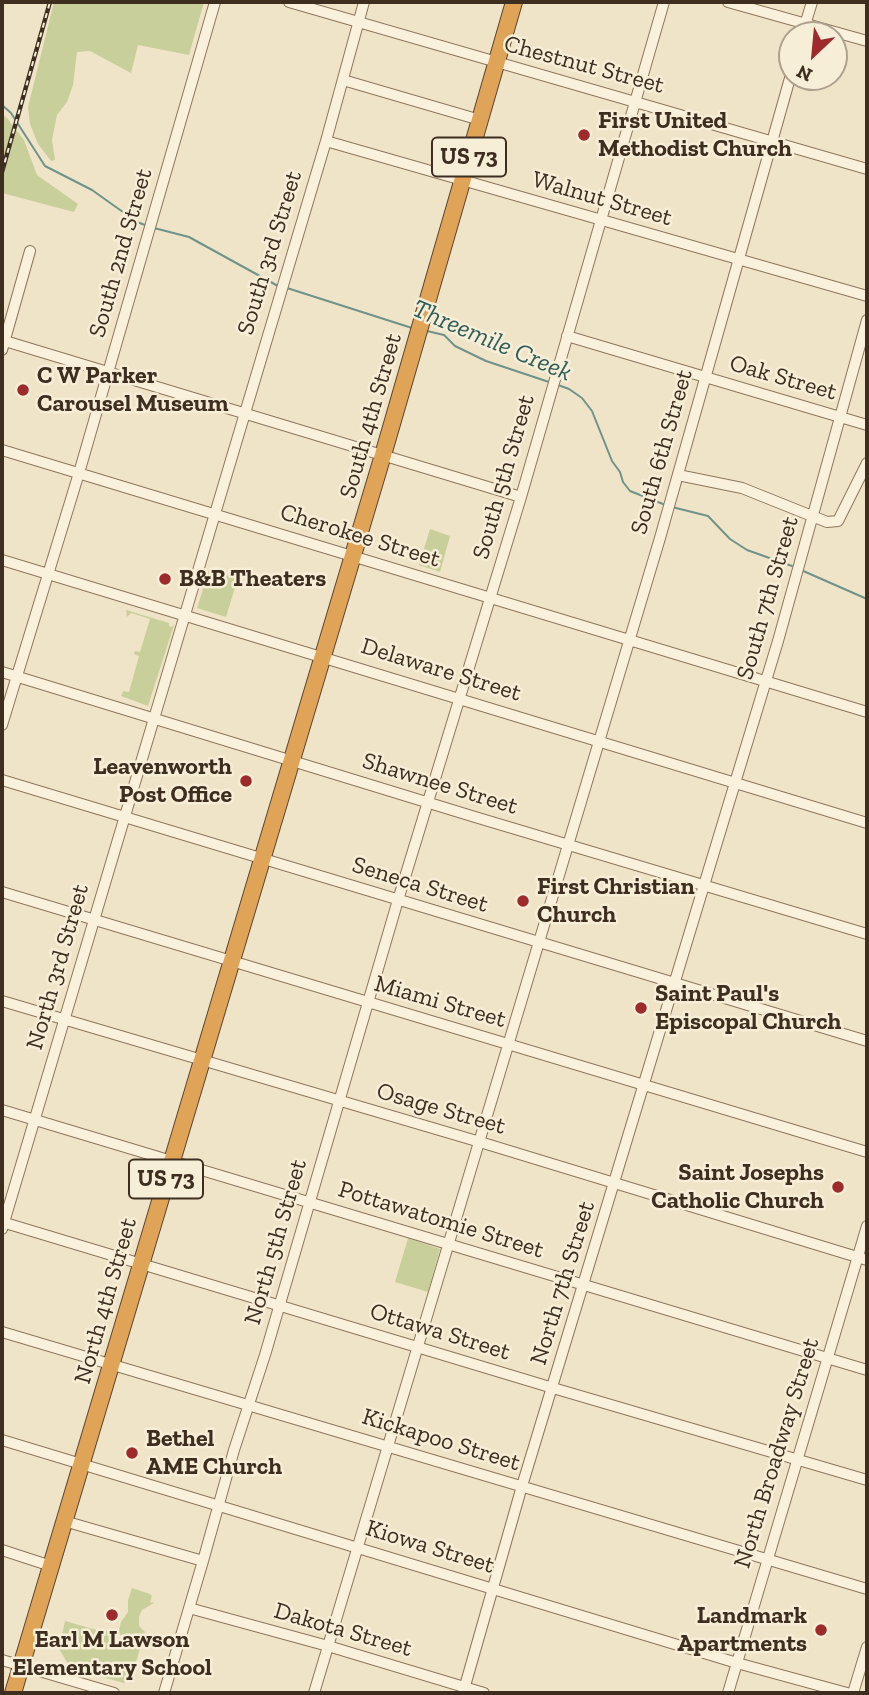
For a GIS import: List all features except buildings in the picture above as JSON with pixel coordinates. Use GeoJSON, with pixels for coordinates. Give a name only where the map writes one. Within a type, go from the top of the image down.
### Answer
{"type":"FeatureCollection","features":[{"type":"Feature","properties":{"kind":"highway","name":"South 4th Street"},"geometry":{"type":"LineString","coordinates":[[291,761],[425,313],[514,2]]}},
{"type":"Feature","properties":{"kind":"highway","name":"North 4th Street"},"geometry":{"type":"LineString","coordinates":[[13,1693],[291,761]]}},
{"type":"Feature","properties":{"kind":"street","name":"South 2nd Street"},"geometry":{"type":"LineString","coordinates":[[2,725],[79,473],[215,2]]}},
{"type":"Feature","properties":{"kind":"street","name":"Chestnut Street"},"geometry":{"type":"LineString","coordinates":[[289,2],[867,169]]}},
{"type":"Feature","properties":{"kind":"street","name":"South 3rd Street"},"geometry":{"type":"LineString","coordinates":[[155,717],[365,2]]}},
{"type":"Feature","properties":{"kind":"street","name":"South 5th Street"},"geometry":{"type":"LineString","coordinates":[[427,803],[521,497],[664,2]]}},
{"type":"Feature","properties":{"kind":"street"},"geometry":{"type":"LineString","coordinates":[[728,2],[799,21]]}},
{"type":"Feature","properties":{"kind":"street"},"geometry":{"type":"LineString","coordinates":[[807,21],[812,2]]}},
{"type":"Feature","properties":{"kind":"street"},"geometry":{"type":"LineString","coordinates":[[848,35],[867,41]]}},
{"type":"Feature","properties":{"kind":"street"},"geometry":{"type":"LineString","coordinates":[[343,80],[480,120]]}},
{"type":"Feature","properties":{"kind":"street","name":"South 6th Street"},"geometry":{"type":"LineString","coordinates":[[314,1693],[678,475],[786,91]]}},
{"type":"Feature","properties":{"kind":"street","name":"Walnut Street"},"geometry":{"type":"LineString","coordinates":[[326,141],[461,182],[867,296]]}},
{"type":"Feature","properties":{"kind":"street"},"geometry":{"type":"LineString","coordinates":[[30,251],[3,345],[108,372],[521,497]]}},
{"type":"Feature","properties":{"kind":"street","name":"South 7th Street"},"geometry":{"type":"LineString","coordinates":[[703,885],[766,682],[867,320]]}},
{"type":"Feature","properties":{"kind":"street","name":"Oak Street"},"geometry":{"type":"LineString","coordinates":[[567,336],[867,425]]}},
{"type":"Feature","properties":{"kind":"street","name":"Cherokee Street"},"geometry":{"type":"LineString","coordinates":[[2,450],[867,712]]}},
{"type":"Feature","properties":{"kind":"street"},"geometry":{"type":"LineString","coordinates":[[678,475],[742,488],[827,522],[838,521],[867,463]]}},
{"type":"Feature","properties":{"kind":"street","name":"Delaware Street"},"geometry":{"type":"LineString","coordinates":[[2,560],[867,823]]}},
{"type":"Feature","properties":{"kind":"street","name":"Shawnee Street"},"geometry":{"type":"LineString","coordinates":[[2,672],[427,803],[867,934]]}},
{"type":"Feature","properties":{"kind":"street","name":"North 3rd Street"},"geometry":{"type":"LineString","coordinates":[[2,1224],[155,717]]}},
{"type":"Feature","properties":{"kind":"street","name":"Seneca Street"},"geometry":{"type":"LineString","coordinates":[[2,780],[867,1041]]}},
{"type":"Feature","properties":{"kind":"street","name":"North 5th Street"},"geometry":{"type":"LineString","coordinates":[[164,1693],[427,803]]}},
{"type":"Feature","properties":{"kind":"street","name":"North 7th Street"},"geometry":{"type":"LineString","coordinates":[[464,1690],[703,885]]}},
{"type":"Feature","properties":{"kind":"street","name":"Miami Street"},"geometry":{"type":"LineString","coordinates":[[2,892],[867,1152]]}},
{"type":"Feature","properties":{"kind":"street","name":"Osage Street"},"geometry":{"type":"LineString","coordinates":[[2,1001],[480,1142],[863,1259]]}},
{"type":"Feature","properties":{"kind":"street","name":"Pottawatomie Street"},"geometry":{"type":"LineString","coordinates":[[2,1110],[867,1370]]}},
{"type":"Feature","properties":{"kind":"street","name":"Ottawa Street"},"geometry":{"type":"LineString","coordinates":[[2,1224],[867,1479]]}},
{"type":"Feature","properties":{"kind":"street","name":"North Broadway Street"},"geometry":{"type":"LineString","coordinates":[[728,1693],[828,1358],[863,1259],[867,1226]]}},
{"type":"Feature","properties":{"kind":"street","name":"Kickapoo Street"},"geometry":{"type":"LineString","coordinates":[[2,1332],[867,1589]]}},
{"type":"Feature","properties":{"kind":"street","name":"Kiowa Street"},"geometry":{"type":"LineString","coordinates":[[2,1440],[737,1663],[847,1693]]}},
{"type":"Feature","properties":{"kind":"street"},"geometry":{"type":"LineString","coordinates":[[64,1521],[203,1561]]}},
{"type":"Feature","properties":{"kind":"street"},"geometry":{"type":"LineString","coordinates":[[2,1550],[51,1566]]}},
{"type":"Feature","properties":{"kind":"street","name":"Dakota Street"},"geometry":{"type":"LineString","coordinates":[[189,1608],[328,1646],[464,1690],[484,1693]]}},
{"type":"Feature","properties":{"kind":"street"},"geometry":{"type":"LineString","coordinates":[[853,1693],[867,1647]]}},
{"type":"Feature","properties":{"kind":"street"},"geometry":{"type":"LineString","coordinates":[[2,1660],[114,1693]]}},
{"type":"Feature","properties":{"kind":"green space"},"geometry":{"type":"Polygon","coordinates":[[[54,2],[204,2],[189,55],[138,45],[131,73],[90,51],[77,52],[73,85],[67,102],[57,115],[52,140],[55,160],[51,161],[38,144],[30,124],[28,107],[54,2]]]}},
{"type":"Feature","properties":{"kind":"green space"},"geometry":{"type":"Polygon","coordinates":[[[2,114],[24,140],[37,175],[78,204],[74,212],[2,193],[2,114]]]}},
{"type":"Feature","properties":{"kind":"green space"},"geometry":{"type":"Polygon","coordinates":[[[430,529],[450,536],[440,572],[419,565],[430,529]]]}},
{"type":"Feature","properties":{"kind":"green space"},"geometry":{"type":"Polygon","coordinates":[[[209,570],[238,578],[226,617],[197,608],[209,570]]]}},
{"type":"Feature","properties":{"kind":"green space"},"geometry":{"type":"Polygon","coordinates":[[[126,610],[169,623],[171,627],[174,625],[148,706],[121,696],[123,691],[129,692],[139,656],[134,654],[135,651],[140,652],[150,619],[131,613],[127,617],[126,610]]]}},
{"type":"Feature","properties":{"kind":"green space"},"geometry":{"type":"Polygon","coordinates":[[[408,1238],[440,1249],[428,1292],[395,1282],[408,1238]]]}},
{"type":"Feature","properties":{"kind":"green space"},"geometry":{"type":"Polygon","coordinates":[[[132,1588],[150,1594],[150,1602],[154,1603],[142,1610],[139,1617],[139,1626],[145,1632],[131,1679],[124,1683],[77,1670],[68,1664],[59,1649],[65,1621],[111,1632],[109,1638],[130,1643],[129,1637],[118,1634],[121,1622],[128,1612],[132,1588]]]}},
{"type":"Feature","properties":{"kind":"waterway","name":"Threemile Creek"},"geometry":{"type":"LineString","coordinates":[[2,105],[11,113],[45,166],[92,190],[145,225]]}},
{"type":"Feature","properties":{"kind":"waterway","name":"Threemile Creek"},"geometry":{"type":"LineString","coordinates":[[154,228],[189,237],[278,286]]}},
{"type":"Feature","properties":{"kind":"waterway","name":"Threemile Creek"},"geometry":{"type":"LineString","coordinates":[[287,288],[412,328]]}},
{"type":"Feature","properties":{"kind":"waterway","name":"Threemile Creek"},"geometry":{"type":"LineString","coordinates":[[427,331],[444,335],[455,346],[486,361],[549,382]]}},
{"type":"Feature","properties":{"kind":"waterway","name":"Threemile Creek"},"geometry":{"type":"LineString","coordinates":[[558,385],[582,398],[592,411],[612,461],[630,491],[663,504]]}},
{"type":"Feature","properties":{"kind":"waterway","name":"Threemile Creek"},"geometry":{"type":"LineString","coordinates":[[672,507],[708,516],[730,539],[747,550],[792,566]]}},
{"type":"Feature","properties":{"kind":"waterway","name":"Threemile Creek"},"geometry":{"type":"LineString","coordinates":[[801,570],[867,599]]}},
{"type":"Feature","properties":{"kind":"railway"},"geometry":{"type":"LineString","coordinates":[[2,172],[50,2]]}},
{"type":"Feature","properties":{"kind":"place","name":"First United Methodist Church"},"geometry":{"type":"Point","coordinates":[584,135]}},
{"type":"Feature","properties":{"kind":"place","name":"C W Parker Carousel Museum"},"geometry":{"type":"Point","coordinates":[23,390]}},
{"type":"Feature","properties":{"kind":"place","name":"B&B Theaters"},"geometry":{"type":"Point","coordinates":[165,579]}},
{"type":"Feature","properties":{"kind":"place","name":"Leavenworth Post Office"},"geometry":{"type":"Point","coordinates":[246,781]}},
{"type":"Feature","properties":{"kind":"place","name":"First Christian Church"},"geometry":{"type":"Point","coordinates":[523,901]}},
{"type":"Feature","properties":{"kind":"place","name":"Saint Paul's Episcopal Church"},"geometry":{"type":"Point","coordinates":[641,1008]}},
{"type":"Feature","properties":{"kind":"place","name":"Saint Josephs Catholic Church"},"geometry":{"type":"Point","coordinates":[838,1187]}},
{"type":"Feature","properties":{"kind":"place","name":"Bethel AME Church"},"geometry":{"type":"Point","coordinates":[132,1453]}},
{"type":"Feature","properties":{"kind":"place","name":"Earl M Lawson Elementary School"},"geometry":{"type":"Point","coordinates":[112,1615]}},
{"type":"Feature","properties":{"kind":"place","name":"Landmark Apartments"},"geometry":{"type":"Point","coordinates":[821,1630]}}]}
